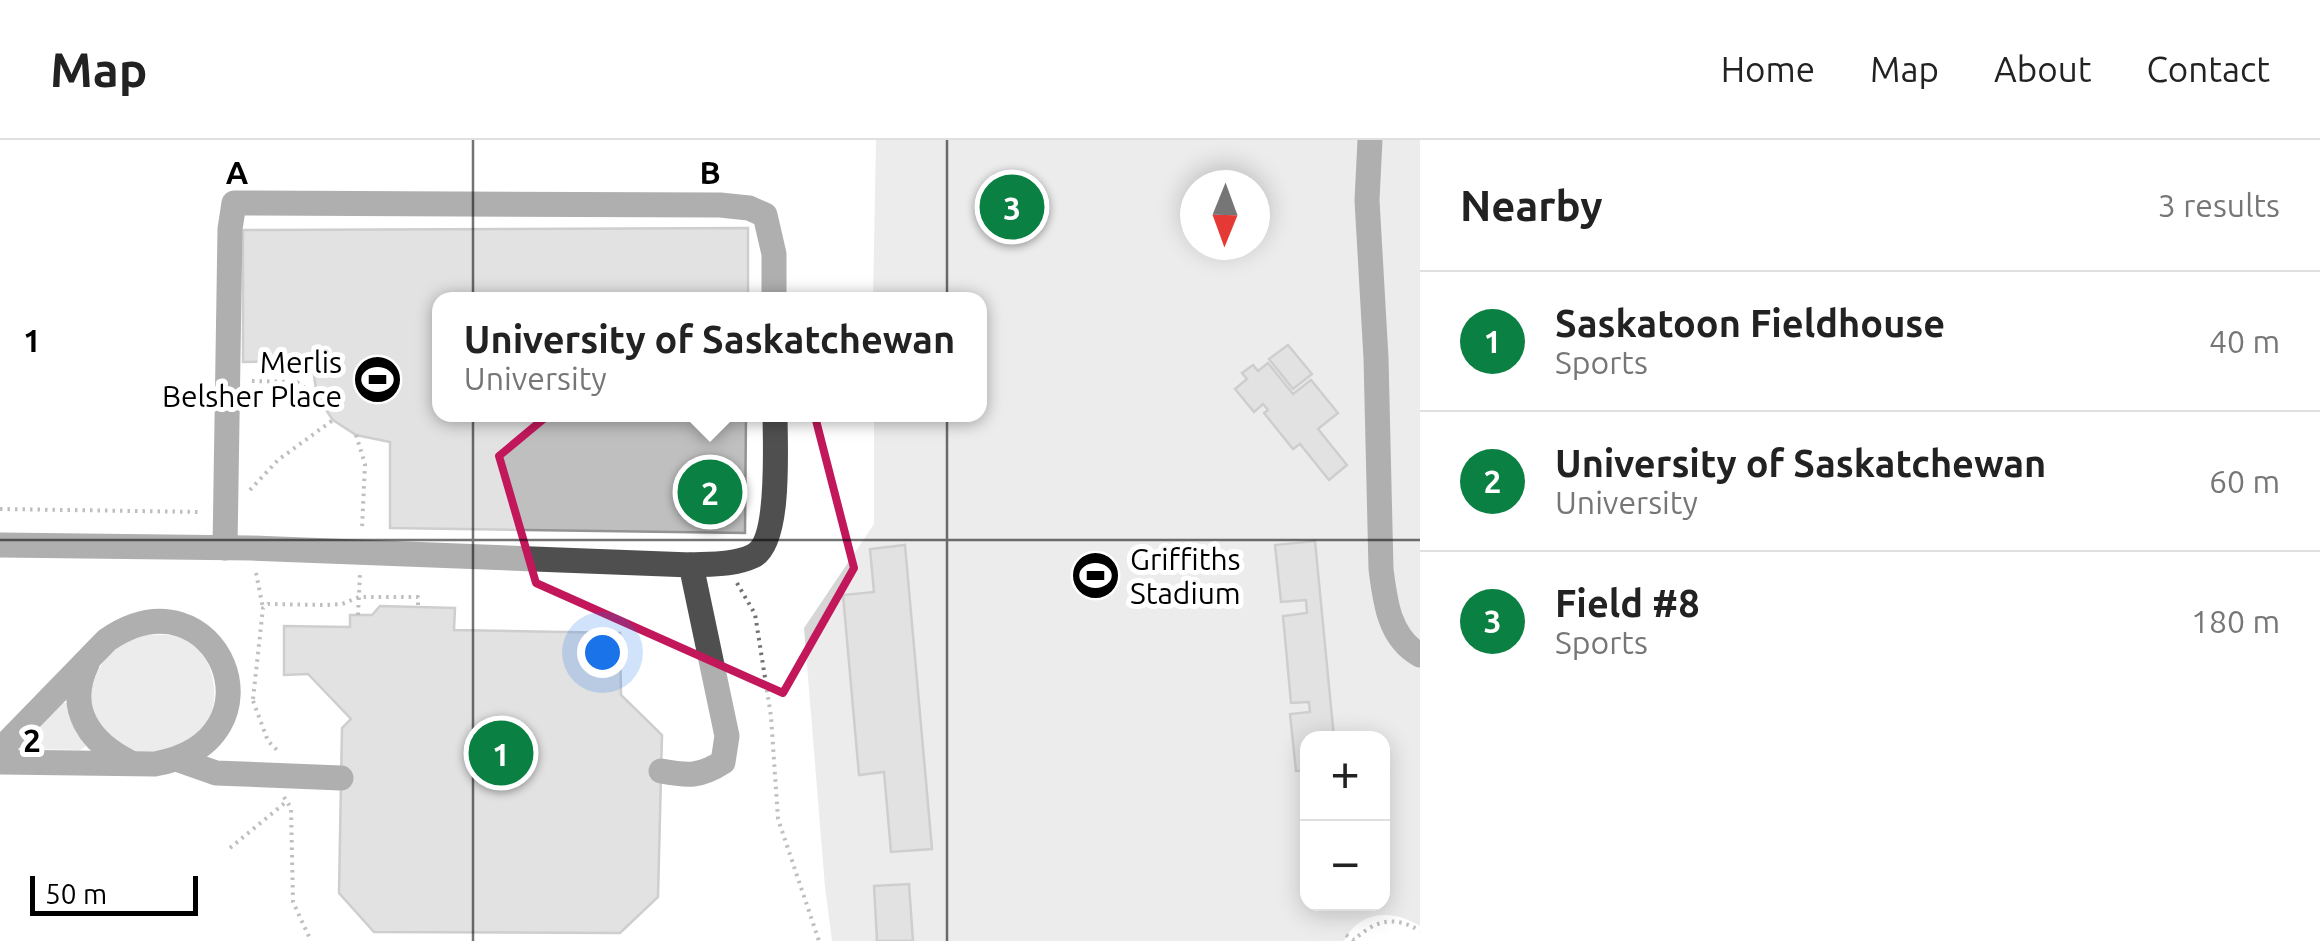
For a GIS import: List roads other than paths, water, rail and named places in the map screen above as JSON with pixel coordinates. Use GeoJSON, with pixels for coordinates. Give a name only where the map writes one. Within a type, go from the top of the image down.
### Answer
{"type":"FeatureCollection","features":[{"type":"Feature","properties":{"kind":"street"},"geometry":{"type":"LineString","coordinates":[[1370,140],[1367,200],[1381,568],[1386,603],[1402,644],[1420,655]]}},
{"type":"Feature","properties":{"kind":"street"},"geometry":{"type":"LineString","coordinates":[[225,548],[230,228],[234,203],[749,208],[765,214],[774,254],[774,292]]}},
{"type":"Feature","properties":{"kind":"street"},"geometry":{"type":"LineString","coordinates":[[0,545],[251,548],[726,564],[756,555],[768,540],[775,422]]}},
{"type":"Feature","properties":{"kind":"street"},"geometry":{"type":"LineString","coordinates":[[661,771],[692,777],[707,772],[723,762],[727,736],[691,565]]}},
{"type":"Feature","properties":{"kind":"street"},"geometry":{"type":"LineString","coordinates":[[0,750],[125,628],[148,622],[184,625],[195,630],[212,645],[226,676],[224,716],[214,736],[200,750],[179,760],[155,764],[0,762]]}},
{"type":"Feature","properties":{"kind":"street"},"geometry":{"type":"LineString","coordinates":[[90,658],[80,685],[80,715],[97,742],[131,763]]}},
{"type":"Feature","properties":{"kind":"street"},"geometry":{"type":"LineString","coordinates":[[179,760],[216,774],[341,778]]}},
{"type":"Feature","properties":{"kind":"place","name":"Field #8"},"geometry":{"type":"Point","coordinates":[1012,207]}},
{"type":"Feature","properties":{"kind":"place","name":"Merlis Belsher Place"},"geometry":{"type":"Point","coordinates":[377,379]}},
{"type":"Feature","properties":{"kind":"place","name":"University of Saskatchewan"},"geometry":{"type":"Point","coordinates":[710,492]}},
{"type":"Feature","properties":{"kind":"place","name":"Griffiths Stadium"},"geometry":{"type":"Point","coordinates":[1095,576]}},
{"type":"Feature","properties":{"kind":"place","name":"Saskatoon Fieldhouse"},"geometry":{"type":"Point","coordinates":[501,753]}}]}
